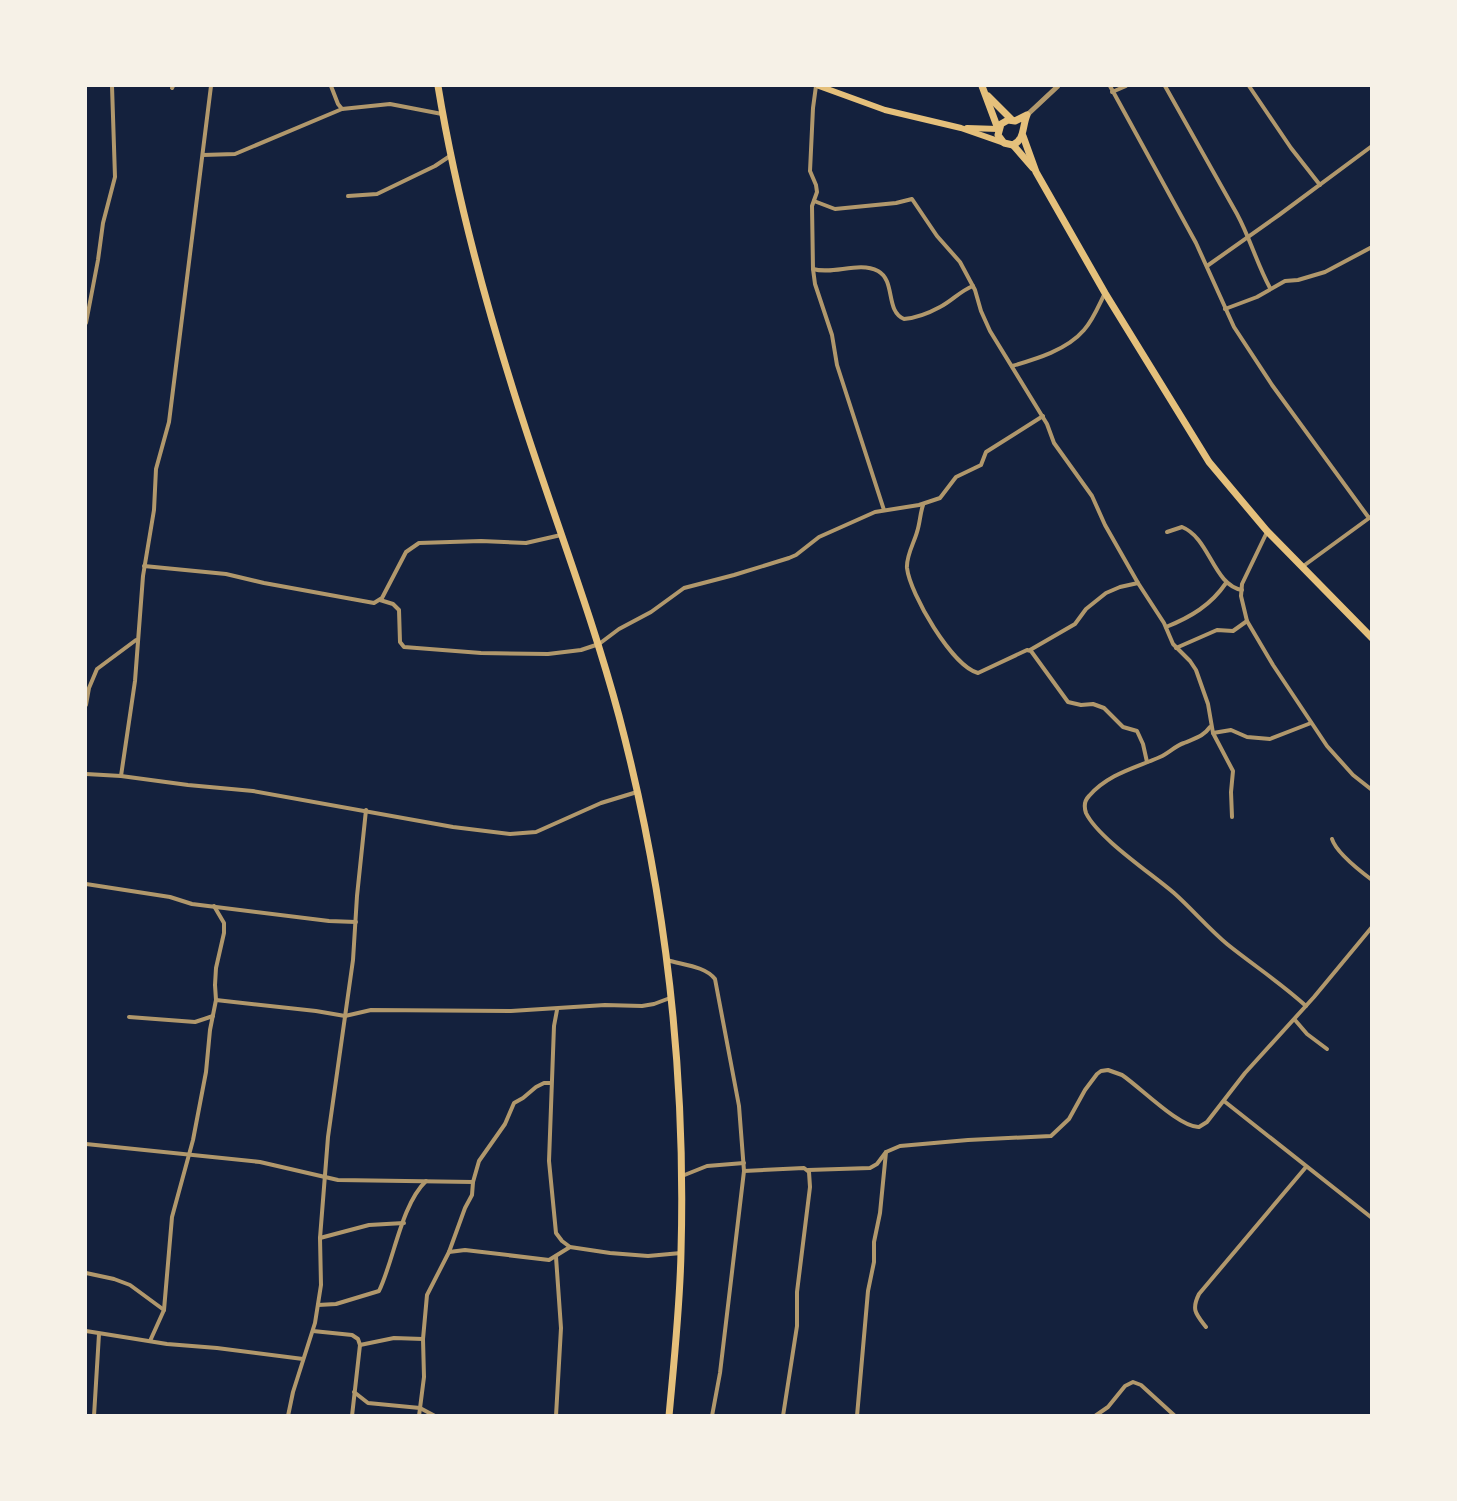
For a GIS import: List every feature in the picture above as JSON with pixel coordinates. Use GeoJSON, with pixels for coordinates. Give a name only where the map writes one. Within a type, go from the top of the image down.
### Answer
{"type":"FeatureCollection","features":[{"type":"Feature","properties":{"kind":"highway"},"geometry":{"type":"LineString","coordinates":[[438,86],[456,186],[481,281],[524,425],[598,644],[638,792],[667,960],[679,1075],[681,1253],[669,1416]]}},
{"type":"Feature","properties":{"kind":"highway"},"geometry":{"type":"LineString","coordinates":[[982,86],[1012,120]]}},
{"type":"Feature","properties":{"kind":"highway"},"geometry":{"type":"LineString","coordinates":[[987,94],[998,135],[1004,143],[1013,146],[1036,172]]}},
{"type":"Feature","properties":{"kind":"highway"},"geometry":{"type":"LineString","coordinates":[[998,129],[1004,122],[1015,121],[1027,115]]}},
{"type":"Feature","properties":{"kind":"highway"},"geometry":{"type":"LineString","coordinates":[[1027,115],[1022,128],[1023,136],[1036,172],[1106,293],[1209,462],[1267,531],[1371,638]]}},
{"type":"Feature","properties":{"kind":"highway"},"geometry":{"type":"LineString","coordinates":[[1013,146],[1021,141],[1023,136]]}},
{"type":"Feature","properties":{"kind":"main road"},"geometry":{"type":"LineString","coordinates":[[817,86],[885,110],[961,128],[1004,143]]}},
{"type":"Feature","properties":{"kind":"main road"},"geometry":{"type":"LineString","coordinates":[[961,128],[998,129]]}},
{"type":"Feature","properties":{"kind":"street"},"geometry":{"type":"LineString","coordinates":[[86,323],[103,223],[116,177],[112,86]]}},
{"type":"Feature","properties":{"kind":"street"},"geometry":{"type":"LineString","coordinates":[[121,776],[135,681],[144,566],[154,510],[156,469],[169,422],[211,86]]}},
{"type":"Feature","properties":{"kind":"street"},"geometry":{"type":"LineString","coordinates":[[331,86],[342,109]]}},
{"type":"Feature","properties":{"kind":"street"},"geometry":{"type":"LineString","coordinates":[[817,86],[813,108],[810,171],[817,188],[817,196],[812,206],[815,284],[832,335],[837,365],[884,510]]}},
{"type":"Feature","properties":{"kind":"street"},"geometry":{"type":"LineString","coordinates":[[1027,115],[1058,86]]}},
{"type":"Feature","properties":{"kind":"street"},"geometry":{"type":"LineString","coordinates":[[1110,86],[1207,266],[1234,327],[1272,385],[1370,517],[1302,567]]}},
{"type":"Feature","properties":{"kind":"street"},"geometry":{"type":"LineString","coordinates":[[1112,92],[1126,86]]}},
{"type":"Feature","properties":{"kind":"street"},"geometry":{"type":"LineString","coordinates":[[1165,86],[1248,235],[1270,288]]}},
{"type":"Feature","properties":{"kind":"street"},"geometry":{"type":"LineString","coordinates":[[1250,86],[1291,148],[1320,185]]}},
{"type":"Feature","properties":{"kind":"street"},"geometry":{"type":"LineString","coordinates":[[203,156],[234,154],[342,109],[385,104],[442,114]]}},
{"type":"Feature","properties":{"kind":"street"},"geometry":{"type":"LineString","coordinates":[[1207,266],[1371,146]]}},
{"type":"Feature","properties":{"kind":"street"},"geometry":{"type":"LineString","coordinates":[[348,196],[377,194],[442,163],[451,156]]}},
{"type":"Feature","properties":{"kind":"street"},"geometry":{"type":"LineString","coordinates":[[814,201],[835,209],[896,203],[912,199],[937,236],[960,262],[973,286],[984,319],[1043,416],[1056,445],[1092,496],[1105,525],[1166,627],[1176,648],[1191,661],[1196,670],[1208,704],[1213,733],[1233,771],[1230,792],[1232,817]]}},
{"type":"Feature","properties":{"kind":"street"},"geometry":{"type":"LineString","coordinates":[[1225,309],[1248,301],[1285,281],[1298,280],[1325,272],[1371,247]]}},
{"type":"Feature","properties":{"kind":"street"},"geometry":{"type":"LineString","coordinates":[[813,270],[827,272],[865,268],[877,270],[886,280],[896,314],[904,320],[940,308],[959,293],[973,286]]}},
{"type":"Feature","properties":{"kind":"street"},"geometry":{"type":"LineString","coordinates":[[1012,366],[1038,358],[1064,346],[1080,335],[1086,329],[1106,293]]}},
{"type":"Feature","properties":{"kind":"street"},"geometry":{"type":"LineString","coordinates":[[144,566],[226,574],[370,603],[380,600],[393,604],[399,610],[401,617],[400,642],[404,647],[481,653],[570,652],[598,644],[614,632],[651,612],[681,589],[789,558],[819,537],[884,510],[923,504],[940,498],[956,477],[981,465],[984,454],[989,450],[1043,416]]}},
{"type":"Feature","properties":{"kind":"street"},"geometry":{"type":"LineString","coordinates":[[923,504],[918,529],[907,561],[907,570],[920,604],[946,644],[967,668],[978,673],[1030,650],[1075,624],[1086,609],[1106,593],[1138,583]]}},
{"type":"Feature","properties":{"kind":"street"},"geometry":{"type":"LineString","coordinates":[[1167,532],[1182,527],[1191,531],[1226,583],[1242,590]]}},
{"type":"Feature","properties":{"kind":"street"},"geometry":{"type":"LineString","coordinates":[[1267,531],[1244,579],[1241,596],[1247,621],[1311,723],[1333,753],[1353,775],[1371,790]]}},
{"type":"Feature","properties":{"kind":"street"},"geometry":{"type":"LineString","coordinates":[[380,600],[406,552],[416,544],[481,541],[526,543],[561,535]]}},
{"type":"Feature","properties":{"kind":"street"},"geometry":{"type":"LineString","coordinates":[[1166,627],[1197,612],[1214,599],[1226,583]]}},
{"type":"Feature","properties":{"kind":"street"},"geometry":{"type":"LineString","coordinates":[[1176,648],[1217,630],[1233,631],[1247,621]]}},
{"type":"Feature","properties":{"kind":"street"},"geometry":{"type":"LineString","coordinates":[[86,705],[97,669],[137,639]]}},
{"type":"Feature","properties":{"kind":"street"},"geometry":{"type":"LineString","coordinates":[[1030,650],[1068,702],[1081,705],[1093,704],[1104,708],[1123,727],[1137,731],[1147,762]]}},
{"type":"Feature","properties":{"kind":"street"},"geometry":{"type":"LineString","coordinates":[[1213,733],[1231,730],[1247,737],[1270,739],[1311,723]]}},
{"type":"Feature","properties":{"kind":"street"},"geometry":{"type":"LineString","coordinates":[[1211,726],[1199,738],[1185,742],[1163,755],[1118,773],[1090,794],[1085,803],[1089,817],[1108,839],[1174,894],[1225,943],[1278,981],[1306,1006]]}},
{"type":"Feature","properties":{"kind":"street"},"geometry":{"type":"LineString","coordinates":[[87,775],[121,776],[188,786],[253,791],[498,834],[536,832],[601,803],[638,792]]}},
{"type":"Feature","properties":{"kind":"street"},"geometry":{"type":"LineString","coordinates":[[288,1416],[313,1331],[318,1305],[322,1264],[320,1238],[324,1178],[356,922],[366,810]]}},
{"type":"Feature","properties":{"kind":"street"},"geometry":{"type":"LineString","coordinates":[[1332,838],[1338,851],[1371,880]]}},
{"type":"Feature","properties":{"kind":"street"},"geometry":{"type":"LineString","coordinates":[[86,884],[170,897],[192,904],[329,921],[356,922]]}},
{"type":"Feature","properties":{"kind":"street"},"geometry":{"type":"LineString","coordinates":[[150,1341],[164,1310],[172,1216],[189,1156],[206,1072],[216,1000],[216,968],[224,933],[224,923],[214,906]]}},
{"type":"Feature","properties":{"kind":"street"},"geometry":{"type":"LineString","coordinates":[[744,1171],[870,1168],[877,1164],[886,1152],[895,1147],[968,1140],[1051,1136],[1066,1122],[1093,1079],[1104,1071],[1122,1075],[1173,1115],[1192,1127],[1199,1127],[1204,1125],[1245,1073],[1351,955],[1371,927]]}},
{"type":"Feature","properties":{"kind":"street"},"geometry":{"type":"LineString","coordinates":[[667,960],[700,969],[712,975],[717,984],[739,1106],[744,1171],[722,1364],[712,1416]]}},
{"type":"Feature","properties":{"kind":"street"},"geometry":{"type":"LineString","coordinates":[[216,1000],[316,1011],[345,1017],[371,1010],[557,1010],[605,1005],[642,1006],[670,998]]}},
{"type":"Feature","properties":{"kind":"street"},"geometry":{"type":"LineString","coordinates":[[557,1010],[551,1083],[549,1161],[556,1233],[570,1247],[623,1255],[648,1256],[681,1253]]}},
{"type":"Feature","properties":{"kind":"street"},"geometry":{"type":"LineString","coordinates":[[129,1017],[195,1022],[213,1016]]}},
{"type":"Feature","properties":{"kind":"street"},"geometry":{"type":"LineString","coordinates":[[1295,1020],[1307,1034],[1328,1048]]}},
{"type":"Feature","properties":{"kind":"street"},"geometry":{"type":"LineString","coordinates":[[419,1416],[424,1377],[423,1339],[427,1295],[449,1252],[471,1197],[481,1157],[505,1124],[514,1103],[536,1087],[544,1083],[551,1083]]}},
{"type":"Feature","properties":{"kind":"street"},"geometry":{"type":"LineString","coordinates":[[1224,1101],[1371,1218]]}},
{"type":"Feature","properties":{"kind":"street"},"geometry":{"type":"LineString","coordinates":[[86,1144],[260,1162],[324,1178],[355,1181],[473,1182]]}},
{"type":"Feature","properties":{"kind":"street"},"geometry":{"type":"LineString","coordinates":[[857,1416],[868,1291],[880,1213],[886,1152]]}},
{"type":"Feature","properties":{"kind":"street"},"geometry":{"type":"LineString","coordinates":[[681,1177],[707,1167],[744,1163]]}},
{"type":"Feature","properties":{"kind":"street"},"geometry":{"type":"LineString","coordinates":[[1206,1327],[1194,1309],[1199,1294],[1306,1167]]}},
{"type":"Feature","properties":{"kind":"street"},"geometry":{"type":"LineString","coordinates":[[783,1416],[797,1326],[798,1292],[810,1186],[808,1170]]}},
{"type":"Feature","properties":{"kind":"street"},"geometry":{"type":"LineString","coordinates":[[318,1305],[336,1304],[379,1291],[404,1223],[419,1188],[426,1180]]}},
{"type":"Feature","properties":{"kind":"street"},"geometry":{"type":"LineString","coordinates":[[320,1238],[369,1225],[404,1223]]}},
{"type":"Feature","properties":{"kind":"street"},"geometry":{"type":"LineString","coordinates":[[449,1252],[465,1250],[549,1260],[570,1247]]}},
{"type":"Feature","properties":{"kind":"street"},"geometry":{"type":"LineString","coordinates":[[556,1257],[561,1328],[556,1416]]}},
{"type":"Feature","properties":{"kind":"street"},"geometry":{"type":"LineString","coordinates":[[86,1273],[114,1278],[130,1285],[164,1310]]}},
{"type":"Feature","properties":{"kind":"street"},"geometry":{"type":"LineString","coordinates":[[86,1331],[194,1348],[217,1348],[303,1359]]}},
{"type":"Feature","properties":{"kind":"street"},"geometry":{"type":"LineString","coordinates":[[313,1331],[352,1335],[358,1339],[360,1345],[352,1416]]}},
{"type":"Feature","properties":{"kind":"street"},"geometry":{"type":"LineString","coordinates":[[94,1416],[99,1334]]}},
{"type":"Feature","properties":{"kind":"street"},"geometry":{"type":"LineString","coordinates":[[360,1345],[394,1338],[423,1339]]}},
{"type":"Feature","properties":{"kind":"street"},"geometry":{"type":"LineString","coordinates":[[1095,1416],[1108,1407],[1125,1386],[1133,1382],[1141,1385],[1175,1416]]}},
{"type":"Feature","properties":{"kind":"street"},"geometry":{"type":"LineString","coordinates":[[354,1391],[368,1403],[420,1408],[435,1416]]}}]}
